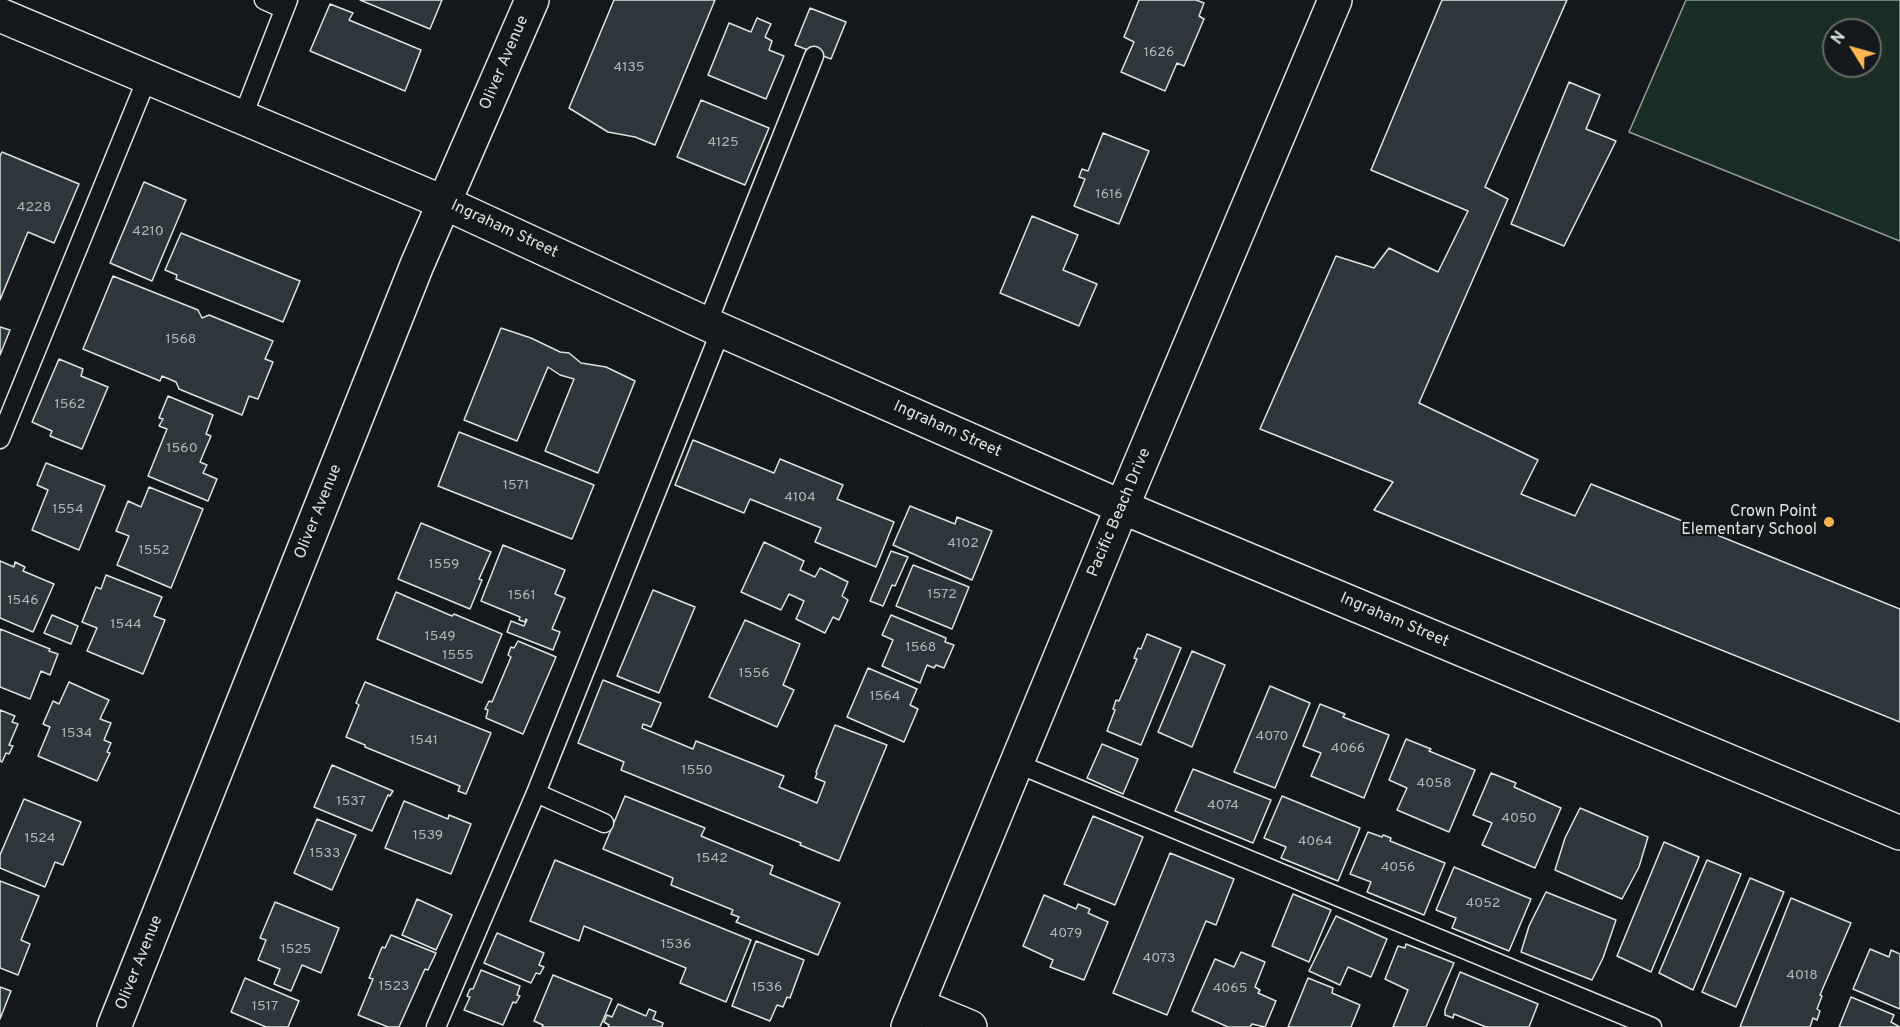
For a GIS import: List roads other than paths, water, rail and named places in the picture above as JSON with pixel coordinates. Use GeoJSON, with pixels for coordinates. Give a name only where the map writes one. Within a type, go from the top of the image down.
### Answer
{"type":"FeatureCollection","features":[{"type":"Feature","properties":{"kind":"street","name":"Oliver Avenue"},"geometry":{"type":"LineString","coordinates":[[114,1027],[417,265],[532,0]]}},
{"type":"Feature","properties":{"kind":"street","name":"Pacific Beach Drive"},"geometry":{"type":"LineString","coordinates":[[913,1016],[1122,507],[1335,0]]}},
{"type":"Feature","properties":{"kind":"street","name":"Ingraham Street"},"geometry":{"type":"LineString","coordinates":[[0,15],[445,203],[714,327],[1122,507],[1900,833]]}},
{"type":"Feature","properties":{"kind":"street"},"geometry":{"type":"LineString","coordinates":[[913,1016],[970,1027]]}},
{"type":"Feature","properties":{"kind":"lane"},"geometry":{"type":"LineString","coordinates":[[243,117],[286,4],[264,0]]}},
{"type":"Feature","properties":{"kind":"lane"},"geometry":{"type":"LineString","coordinates":[[436,1027],[536,793],[714,327],[814,56]]}},
{"type":"Feature","properties":{"kind":"lane"},"geometry":{"type":"LineString","coordinates":[[0,439],[148,76]]}},
{"type":"Feature","properties":{"kind":"lane"},"geometry":{"type":"LineString","coordinates":[[1018,764],[1652,1027]]}},
{"type":"Feature","properties":{"kind":"lane"},"geometry":{"type":"LineString","coordinates":[[536,793],[604,823]]}},
{"type":"Feature","properties":{"kind":"place","name":"Crown Point Elementary School"},"geometry":{"type":"Point","coordinates":[1829,522]}}]}
